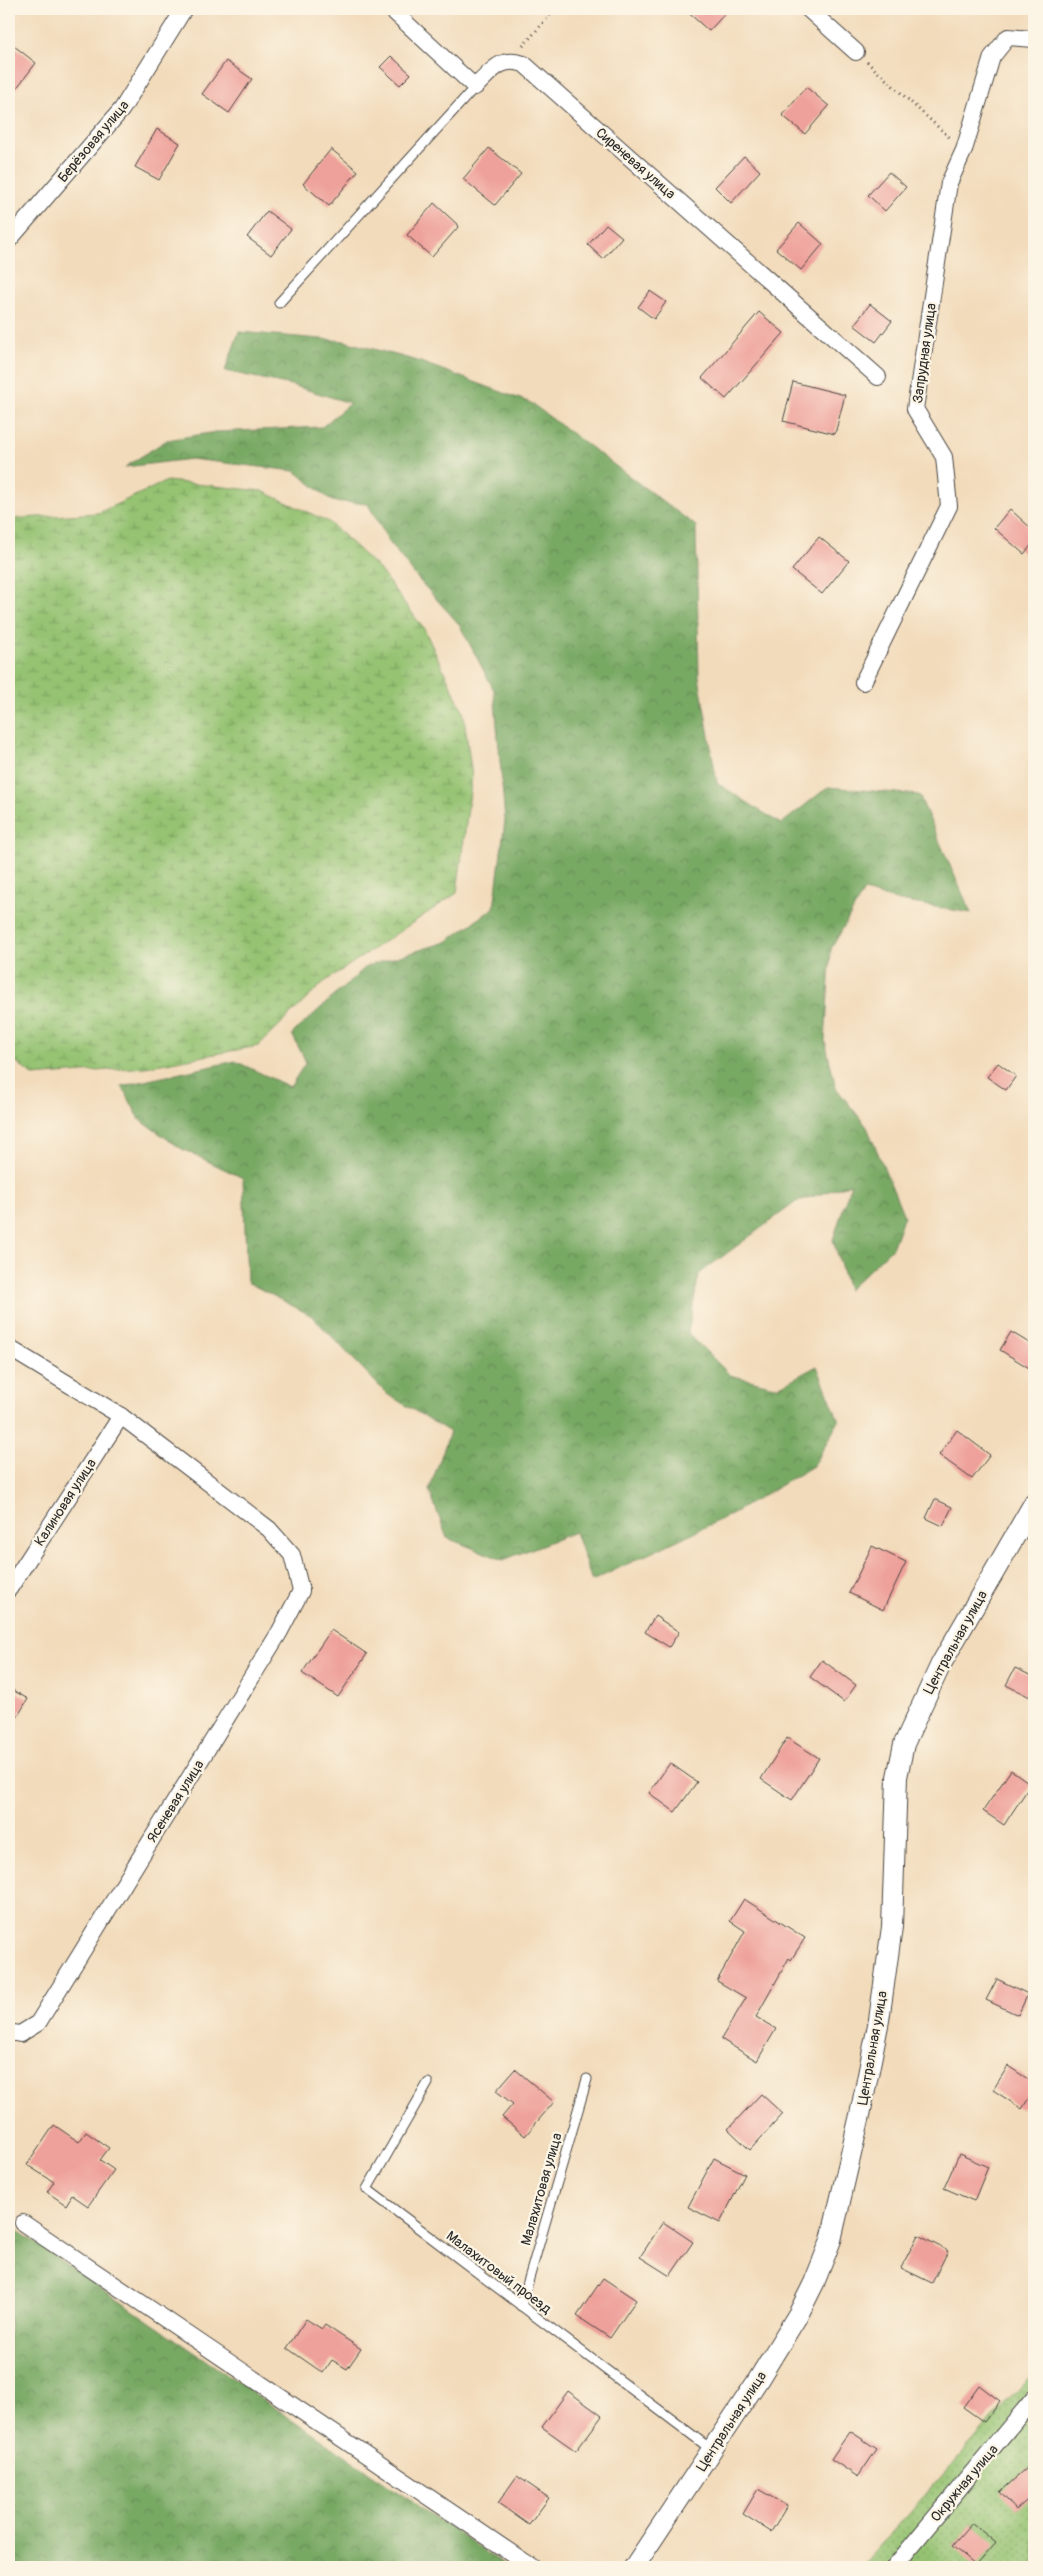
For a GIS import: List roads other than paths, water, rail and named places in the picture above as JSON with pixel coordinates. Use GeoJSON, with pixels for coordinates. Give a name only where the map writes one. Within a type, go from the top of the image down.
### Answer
{"type":"FeatureCollection","features":[{"type":"Feature","properties":{"kind":"street","name":"Берёзовая улица"},"geometry":{"type":"LineString","coordinates":[[9,240],[122,109],[184,9]]}},
{"type":"Feature","properties":{"kind":"street"},"geometry":{"type":"LineString","coordinates":[[391,9],[475,87]]}},
{"type":"Feature","properties":{"kind":"street"},"geometry":{"type":"LineString","coordinates":[[808,9],[856,52]]}},
{"type":"Feature","properties":{"kind":"street","name":"Запрудная улица"},"geometry":{"type":"LineString","coordinates":[[863,682],[950,506],[944,456],[915,409],[948,183],[964,150],[992,57],[1008,37],[1034,39]]}},
{"type":"Feature","properties":{"kind":"street","name":"Сиреневая улица"},"geometry":{"type":"LineString","coordinates":[[475,87],[498,65],[511,60],[524,64],[878,377]]}},
{"type":"Feature","properties":{"kind":"street"},"geometry":{"type":"LineString","coordinates":[[9,1348],[122,1416]]}},
{"type":"Feature","properties":{"kind":"street","name":"Ясеневая улица"},"geometry":{"type":"LineString","coordinates":[[14,2033],[38,2023],[279,1633],[301,1591],[292,1555],[269,1529],[122,1416]]}},
{"type":"Feature","properties":{"kind":"street","name":"Калиновая улица"},"geometry":{"type":"LineString","coordinates":[[9,1588],[122,1416]]}},
{"type":"Feature","properties":{"kind":"street","name":"Центральная улица"},"geometry":{"type":"LineString","coordinates":[[634,2567],[712,2451],[799,2313],[814,2283],[831,2240],[858,2124],[880,2010],[892,1927],[897,1777],[904,1744],[941,1664],[1034,1504]]}},
{"type":"Feature","properties":{"kind":"street"},"geometry":{"type":"LineString","coordinates":[[23,2223],[532,2567]]}},
{"type":"Feature","properties":{"kind":"street","name":"Окружная улица"},"geometry":{"type":"LineString","coordinates":[[894,2567],[1034,2398]]}},
{"type":"Feature","properties":{"kind":"lane"},"geometry":{"type":"LineString","coordinates":[[279,303],[475,87]]}},
{"type":"Feature","properties":{"kind":"lane","name":"Малахитовая улица"},"geometry":{"type":"LineString","coordinates":[[521,2306],[587,2079]]}},
{"type":"Feature","properties":{"kind":"lane","name":"Малахитовый проезд"},"geometry":{"type":"LineString","coordinates":[[428,2083],[367,2189],[712,2451]]}}]}
